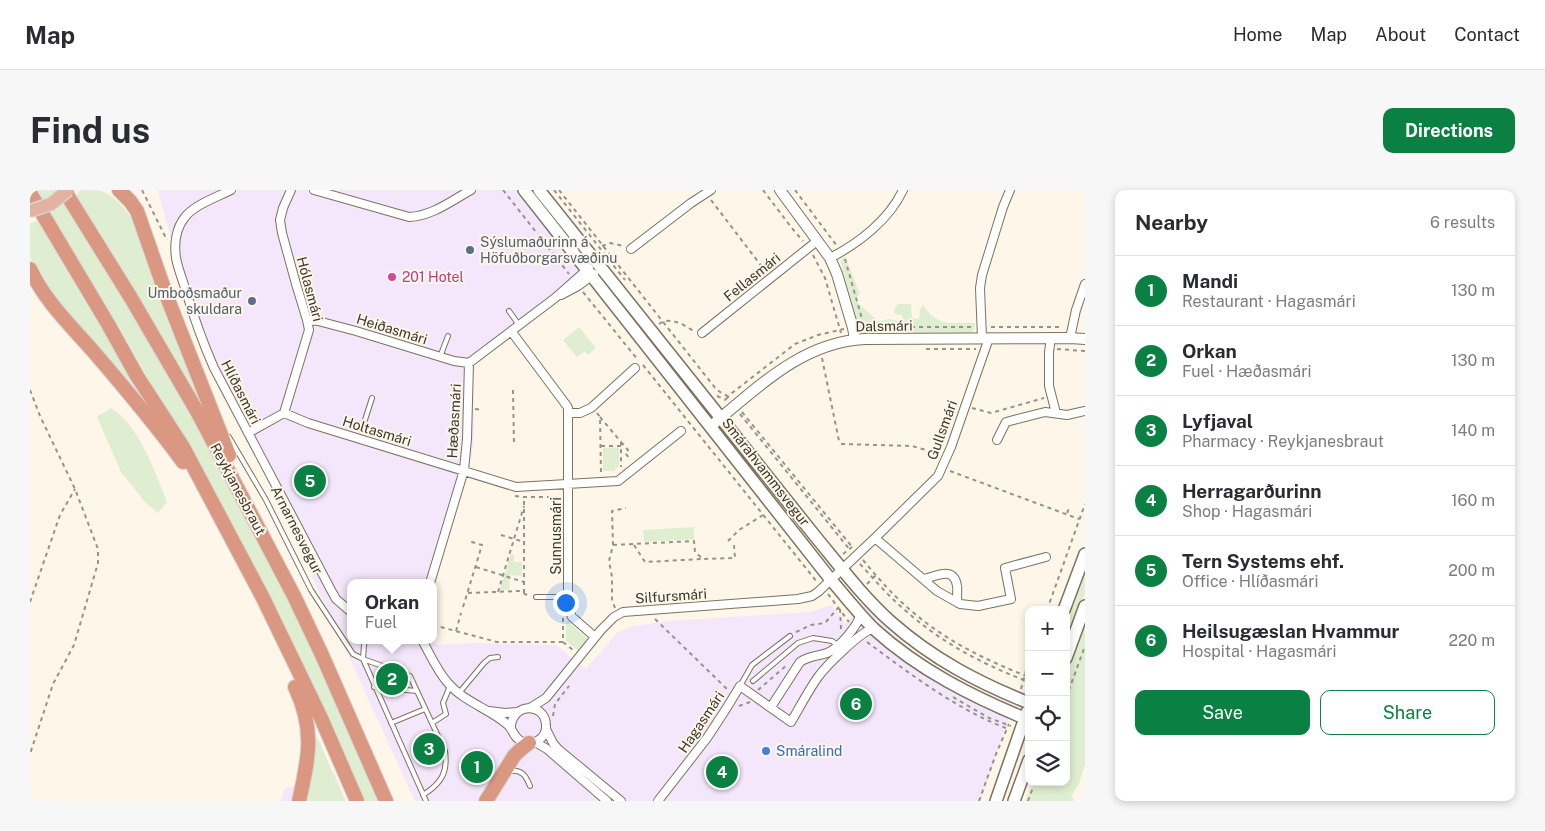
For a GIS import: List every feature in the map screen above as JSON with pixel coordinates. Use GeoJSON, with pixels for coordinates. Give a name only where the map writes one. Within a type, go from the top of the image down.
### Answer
{"type":"FeatureCollection","features":[{"type":"Feature","properties":{"kind":"highway","name":"Reykjanesbraut"},"geometry":{"type":"LineString","coordinates":[[64,190],[131,298],[198,412],[294,596],[386,801]]}},
{"type":"Feature","properties":{"kind":"highway"},"geometry":{"type":"LineString","coordinates":[[119,190],[137,211],[167,297],[250,512]]}},
{"type":"Feature","properties":{"kind":"highway","name":"Reykjanesbraut"},"geometry":{"type":"LineString","coordinates":[[30,193],[137,376],[183,447],[278,629],[321,718],[357,801]]}},
{"type":"Feature","properties":{"kind":"highway"},"geometry":{"type":"LineString","coordinates":[[30,269],[41,288],[117,378],[214,505]]}},
{"type":"Feature","properties":{"kind":"highway"},"geometry":{"type":"LineString","coordinates":[[278,629],[288,670],[302,701],[308,721],[308,758],[299,801]]}},
{"type":"Feature","properties":{"kind":"highway"},"geometry":{"type":"LineString","coordinates":[[486,801],[514,756],[532,743]]}},
{"type":"Feature","properties":{"kind":"main road"},"geometry":{"type":"LineString","coordinates":[[30,211],[51,204],[68,190]]}},
{"type":"Feature","properties":{"kind":"main road","name":"Smárahvammsvegur"},"geometry":{"type":"LineString","coordinates":[[539,190],[594,269],[711,426],[831,580],[861,614],[874,628],[932,673],[960,689],[1025,714]]}},
{"type":"Feature","properties":{"kind":"main road","name":"Smárahvammsvegur"},"geometry":{"type":"LineString","coordinates":[[520,194],[594,269],[890,621],[942,661],[978,682],[1025,701]]}},
{"type":"Feature","properties":{"kind":"main road"},"geometry":{"type":"LineString","coordinates":[[1066,606],[1085,554]]}},
{"type":"Feature","properties":{"kind":"main road"},"geometry":{"type":"LineString","coordinates":[[1069,651],[1085,606]]}},
{"type":"Feature","properties":{"kind":"main road"},"geometry":{"type":"LineString","coordinates":[[996,801],[1025,723]]}},
{"type":"Feature","properties":{"kind":"main road"},"geometry":{"type":"LineString","coordinates":[[1014,801],[1025,771]]}},
{"type":"Feature","properties":{"kind":"street","name":"Hlíðasmári"},"geometry":{"type":"LineString","coordinates":[[231,190],[188,214],[179,226],[176,258],[199,332],[214,368],[336,599],[347,609]]}},
{"type":"Feature","properties":{"kind":"street","name":"Hólasmári"},"geometry":{"type":"LineString","coordinates":[[284,413],[309,330],[308,320],[296,284],[280,220],[291,190]]}},
{"type":"Feature","properties":{"kind":"street"},"geometry":{"type":"LineString","coordinates":[[314,190],[409,217],[418,217],[431,212],[471,190]]}},
{"type":"Feature","properties":{"kind":"street"},"geometry":{"type":"LineString","coordinates":[[830,258],[842,252],[880,223],[903,190]]}},
{"type":"Feature","properties":{"kind":"street"},"geometry":{"type":"LineString","coordinates":[[985,338],[981,327],[980,288],[982,275],[1010,190]]}},
{"type":"Feature","properties":{"kind":"street"},"geometry":{"type":"LineString","coordinates":[[784,191],[830,258],[837,274],[855,339]]}},
{"type":"Feature","properties":{"kind":"street"},"geometry":{"type":"LineString","coordinates":[[631,249],[708,192]]}},
{"type":"Feature","properties":{"kind":"street","name":"Fellasmári"},"geometry":{"type":"LineString","coordinates":[[702,333],[817,241]]}},
{"type":"Feature","properties":{"kind":"street"},"geometry":{"type":"LineString","coordinates":[[469,363],[555,298],[578,286],[594,269]]}},
{"type":"Feature","properties":{"kind":"street"},"geometry":{"type":"LineString","coordinates":[[1070,338],[1076,310],[1085,284]]}},
{"type":"Feature","properties":{"kind":"street","name":"Heiðasmári"},"geometry":{"type":"LineString","coordinates":[[308,320],[356,331],[454,361],[469,363]]}},
{"type":"Feature","properties":{"kind":"street","name":"Sunnusmári"},"geometry":{"type":"LineString","coordinates":[[511,331],[567,406],[568,610],[570,615],[595,637]]}},
{"type":"Feature","properties":{"kind":"street","name":"Gullsmári"},"geometry":{"type":"LineString","coordinates":[[831,580],[841,564],[875,538],[938,476],[965,405],[985,338]]}},
{"type":"Feature","properties":{"kind":"street"},"geometry":{"type":"LineString","coordinates":[[1051,338],[1049,386],[1056,413]]}},
{"type":"Feature","properties":{"kind":"street","name":"Dalsmári"},"geometry":{"type":"LineString","coordinates":[[711,426],[788,364],[826,346],[855,339],[1085,339]]}},
{"type":"Feature","properties":{"kind":"street","name":"Hæðasmári"},"geometry":{"type":"LineString","coordinates":[[431,579],[464,470],[469,363]]}},
{"type":"Feature","properties":{"kind":"street"},"geometry":{"type":"LineString","coordinates":[[568,413],[580,412],[592,407],[635,368]]}},
{"type":"Feature","properties":{"kind":"street"},"geometry":{"type":"LineString","coordinates":[[998,440],[1006,422],[1045,412],[1067,415],[1085,411]]}},
{"type":"Feature","properties":{"kind":"street"},"geometry":{"type":"LineString","coordinates":[[248,433],[284,413]]}},
{"type":"Feature","properties":{"kind":"street","name":"Holtasmári"},"geometry":{"type":"LineString","coordinates":[[284,413],[308,423],[464,470]]}},
{"type":"Feature","properties":{"kind":"street","name":"Sunnusmári"},"geometry":{"type":"LineString","coordinates":[[464,470],[516,487],[618,481],[646,455],[681,431]]}},
{"type":"Feature","properties":{"kind":"street"},"geometry":{"type":"LineString","coordinates":[[875,538],[937,591],[958,603],[978,606],[1011,599],[1005,568],[1046,556]]}},
{"type":"Feature","properties":{"kind":"street"},"geometry":{"type":"LineString","coordinates":[[924,579],[942,573],[950,576],[958,587],[958,603]]}},
{"type":"Feature","properties":{"kind":"street","name":"Silfursmári"},"geometry":{"type":"LineString","coordinates":[[530,708],[546,698],[595,637],[614,617],[623,612],[798,599],[812,596],[831,580]]}},
{"type":"Feature","properties":{"kind":"street","name":"Hagasmári"},"geometry":{"type":"LineString","coordinates":[[658,801],[707,738],[740,686],[791,722],[817,678],[841,648],[861,614]]}},
{"type":"Feature","properties":{"kind":"street","name":"Hagasmári"},"geometry":{"type":"LineString","coordinates":[[771,707],[800,662],[841,648],[874,628]]}},
{"type":"Feature","properties":{"kind":"street"},"geometry":{"type":"LineString","coordinates":[[424,644],[442,676],[450,686],[487,710],[511,729],[520,741],[547,749],[607,801]]}},
{"type":"Feature","properties":{"kind":"street","name":"Silfursmári"},"geometry":{"type":"LineString","coordinates":[[543,715],[546,698]]}},
{"type":"Feature","properties":{"kind":"street"},"geometry":{"type":"LineString","coordinates":[[487,710],[505,714],[523,709],[535,709],[543,715],[546,729],[553,743],[621,801]]}},
{"type":"Feature","properties":{"kind":"street"},"geometry":{"type":"LineString","coordinates":[[511,729],[512,720],[517,712]]}},
{"type":"Feature","properties":{"kind":"street"},"geometry":{"type":"LineString","coordinates":[[532,743],[542,737],[546,729]]}},
{"type":"Feature","properties":{"kind":"lane"},"geometry":{"type":"LineString","coordinates":[[508,310],[519,325]]}},
{"type":"Feature","properties":{"kind":"lane"},"geometry":{"type":"LineString","coordinates":[[440,357],[448,336]]}},
{"type":"Feature","properties":{"kind":"lane"},"geometry":{"type":"LineString","coordinates":[[364,423],[372,398]]}},
{"type":"Feature","properties":{"kind":"lane","name":"Arnarnesvegur"},"geometry":{"type":"LineString","coordinates":[[211,408],[266,500],[311,590],[353,654],[362,659]]}},
{"type":"Feature","properties":{"kind":"lane"},"geometry":{"type":"LineString","coordinates":[[536,597],[568,597]]}},
{"type":"Feature","properties":{"kind":"lane"},"geometry":{"type":"LineString","coordinates":[[740,686],[752,665],[790,636]]}},
{"type":"Feature","properties":{"kind":"lane"},"geometry":{"type":"LineString","coordinates":[[753,680],[798,643],[813,638],[832,641],[841,648]]}},
{"type":"Feature","properties":{"kind":"lane"},"geometry":{"type":"LineString","coordinates":[[364,644],[362,659],[426,801]]}},
{"type":"Feature","properties":{"kind":"lane"},"geometry":{"type":"LineString","coordinates":[[459,693],[484,663],[490,658],[498,657]]}},
{"type":"Feature","properties":{"kind":"lane"},"geometry":{"type":"LineString","coordinates":[[362,659],[410,676],[445,751],[447,763],[439,782],[423,795]]}},
{"type":"Feature","properties":{"kind":"lane"},"geometry":{"type":"LineString","coordinates":[[432,723],[446,714],[443,703],[450,686]]}},
{"type":"Feature","properties":{"kind":"lane"},"geometry":{"type":"LineString","coordinates":[[374,687],[417,691]]}},
{"type":"Feature","properties":{"kind":"lane"},"geometry":{"type":"LineString","coordinates":[[391,723],[425,708]]}},
{"type":"Feature","properties":{"kind":"lane"},"geometry":{"type":"LineString","coordinates":[[503,773],[518,770],[528,779],[530,786]]}},
{"type":"Feature","properties":{"kind":"path"},"geometry":{"type":"LineString","coordinates":[[142,190],[165,236],[176,242]]}},
{"type":"Feature","properties":{"kind":"path"},"geometry":{"type":"LineString","coordinates":[[503,190],[572,278]]}},
{"type":"Feature","properties":{"kind":"path"},"geometry":{"type":"LineString","coordinates":[[559,190],[716,389],[734,401]]}},
{"type":"Feature","properties":{"kind":"path"},"geometry":{"type":"LineString","coordinates":[[763,190],[808,248],[825,278],[842,336]]}},
{"type":"Feature","properties":{"kind":"path"},"geometry":{"type":"LineString","coordinates":[[708,192],[771,278]]}},
{"type":"Feature","properties":{"kind":"path"},"geometry":{"type":"LineString","coordinates":[[512,201],[520,194]]}},
{"type":"Feature","properties":{"kind":"path"},"geometry":{"type":"LineString","coordinates":[[521,213],[525,209]]}},
{"type":"Feature","properties":{"kind":"path"},"geometry":{"type":"LineString","coordinates":[[600,248],[610,243],[618,243],[631,249]]}},
{"type":"Feature","properties":{"kind":"path"},"geometry":{"type":"LineString","coordinates":[[581,289],[819,584]]}},
{"type":"Feature","properties":{"kind":"path"},"geometry":{"type":"LineString","coordinates":[[659,324],[663,321],[676,322],[698,333],[702,333]]}},
{"type":"Feature","properties":{"kind":"path"},"geometry":{"type":"LineString","coordinates":[[858,327],[1066,327]]}},
{"type":"Feature","properties":{"kind":"path"},"geometry":{"type":"LineString","coordinates":[[921,349],[978,349]]}},
{"type":"Feature","properties":{"kind":"path"},"geometry":{"type":"LineString","coordinates":[[822,356],[839,441],[842,444],[912,446],[947,456]]}},
{"type":"Feature","properties":{"kind":"path"},"geometry":{"type":"LineString","coordinates":[[30,390],[40,416],[75,489],[98,549],[98,563],[74,645],[54,684],[30,754]]}},
{"type":"Feature","properties":{"kind":"path"},"geometry":{"type":"LineString","coordinates":[[513,390],[514,446]]}},
{"type":"Feature","properties":{"kind":"path"},"geometry":{"type":"LineString","coordinates":[[965,405],[991,413],[1051,396]]}},
{"type":"Feature","properties":{"kind":"path"},"geometry":{"type":"LineString","coordinates":[[592,407],[628,450],[625,452],[631,460]]}},
{"type":"Feature","properties":{"kind":"path"},"geometry":{"type":"LineString","coordinates":[[475,409],[482,410]]}},
{"type":"Feature","properties":{"kind":"path"},"geometry":{"type":"LineString","coordinates":[[738,409],[852,553]]}},
{"type":"Feature","properties":{"kind":"path"},"geometry":{"type":"LineString","coordinates":[[744,416],[855,550]]}},
{"type":"Feature","properties":{"kind":"path"},"geometry":{"type":"LineString","coordinates":[[600,417],[601,474],[608,474]]}},
{"type":"Feature","properties":{"kind":"path"},"geometry":{"type":"LineString","coordinates":[[621,442],[621,467]]}},
{"type":"Feature","properties":{"kind":"path"},"geometry":{"type":"LineString","coordinates":[[601,446],[621,446]]}},
{"type":"Feature","properties":{"kind":"path"},"geometry":{"type":"LineString","coordinates":[[942,468],[1079,519]]}},
{"type":"Feature","properties":{"kind":"path"},"geometry":{"type":"LineString","coordinates":[[30,602],[60,515],[75,489]]}},
{"type":"Feature","properties":{"kind":"path"},"geometry":{"type":"LineString","coordinates":[[524,497],[524,593]]}},
{"type":"Feature","properties":{"kind":"path"},"geometry":{"type":"LineString","coordinates":[[498,592],[524,504]]}},
{"type":"Feature","properties":{"kind":"path"},"geometry":{"type":"LineString","coordinates":[[1048,606],[1085,504]]}},
{"type":"Feature","properties":{"kind":"path"},"geometry":{"type":"LineString","coordinates":[[1067,514],[1070,506]]}},
{"type":"Feature","properties":{"kind":"path"},"geometry":{"type":"LineString","coordinates":[[612,599],[612,577],[609,561],[613,545],[612,511],[626,508]]}},
{"type":"Feature","properties":{"kind":"path"},"geometry":{"type":"LineString","coordinates":[[728,541],[739,530],[763,515]]}},
{"type":"Feature","properties":{"kind":"path"},"geometry":{"type":"LineString","coordinates":[[824,519],[828,517]]}},
{"type":"Feature","properties":{"kind":"path"},"geometry":{"type":"LineString","coordinates":[[501,535],[524,542]]}},
{"type":"Feature","properties":{"kind":"path"},"geometry":{"type":"LineString","coordinates":[[463,607],[482,545],[472,542],[472,539]]}},
{"type":"Feature","properties":{"kind":"path"},"geometry":{"type":"LineString","coordinates":[[613,545],[694,541],[695,552],[703,559]]}},
{"type":"Feature","properties":{"kind":"path"},"geometry":{"type":"LineString","coordinates":[[634,545],[645,562],[735,558],[734,545]]}},
{"type":"Feature","properties":{"kind":"path"},"geometry":{"type":"LineString","coordinates":[[841,564],[852,546]]}},
{"type":"Feature","properties":{"kind":"path"},"geometry":{"type":"LineString","coordinates":[[860,563],[905,611],[929,630],[974,658],[1024,680],[1025,676],[987,660],[938,632],[908,608],[863,560]]}},
{"type":"Feature","properties":{"kind":"path"},"geometry":{"type":"LineString","coordinates":[[476,567],[524,582]]}},
{"type":"Feature","properties":{"kind":"path"},"geometry":{"type":"LineString","coordinates":[[866,578],[870,574]]}},
{"type":"Feature","properties":{"kind":"path"},"geometry":{"type":"LineString","coordinates":[[865,586],[876,575]]}},
{"type":"Feature","properties":{"kind":"path"},"geometry":{"type":"LineString","coordinates":[[468,593],[520,591],[530,596]]}},
{"type":"Feature","properties":{"kind":"path"},"geometry":{"type":"LineString","coordinates":[[827,594],[850,624]]}},
{"type":"Feature","properties":{"kind":"path"},"geometry":{"type":"LineString","coordinates":[[790,636],[810,625],[825,623],[838,608]]}},
{"type":"Feature","properties":{"kind":"path"},"geometry":{"type":"LineString","coordinates":[[456,631],[461,613]]}},
{"type":"Feature","properties":{"kind":"path"},"geometry":{"type":"LineString","coordinates":[[655,620],[734,695]]}},
{"type":"Feature","properties":{"kind":"path"},"geometry":{"type":"LineString","coordinates":[[437,626],[490,641],[506,643],[563,642]]}},
{"type":"Feature","properties":{"kind":"path"},"geometry":{"type":"LineString","coordinates":[[864,640],[961,706],[990,722],[1012,730]]}},
{"type":"Feature","properties":{"kind":"path"},"geometry":{"type":"LineString","coordinates":[[1070,684],[1085,646]]}},
{"type":"Feature","properties":{"kind":"path"},"geometry":{"type":"LineString","coordinates":[[553,720],[555,704],[569,686]]}},
{"type":"Feature","properties":{"kind":"path"},"geometry":{"type":"LineString","coordinates":[[979,801],[1007,728]]}},
{"type":"Feature","properties":{"kind":"path"},"geometry":{"type":"LineString","coordinates":[[1028,801],[1034,786]]}},
{"type":"Feature","properties":{"kind":"shaded area"},"geometry":{"type":"Polygon","coordinates":[[[158,190],[533,190],[593,267],[475,364],[473,380],[474,443],[466,481],[435,579],[347,579],[347,644],[438,645],[474,643],[556,645],[586,669],[617,633],[634,626],[669,621],[811,612],[831,605],[845,623],[864,605],[885,627],[928,662],[982,691],[1013,704],[981,801],[415,801],[248,437],[181,276],[158,190]]]}},
{"type":"Feature","properties":{"kind":"shaded area"},"geometry":{"type":"Polygon","coordinates":[[[334,772],[346,801],[280,801],[285,789],[334,772]]]}},
{"type":"Feature","properties":{"kind":"green space"},"geometry":{"type":"Polygon","coordinates":[[[35,190],[57,190],[131,308],[258,541],[301,627],[381,801],[364,801],[185,443],[123,334],[35,190]]]}},
{"type":"Feature","properties":{"kind":"green space"},"geometry":{"type":"Polygon","coordinates":[[[80,190],[101,191],[110,195],[131,218],[201,400],[197,402],[115,257],[76,196],[80,190]]]}},
{"type":"Feature","properties":{"kind":"green space"},"geometry":{"type":"Polygon","coordinates":[[[44,219],[166,434],[38,275],[30,257],[30,223],[44,219]]]}},
{"type":"Feature","properties":{"kind":"green space"},"geometry":{"type":"Polygon","coordinates":[[[845,256],[860,294],[857,297],[857,302],[878,321],[889,319],[899,321],[903,319],[902,315],[895,314],[894,309],[898,304],[911,304],[912,318],[919,319],[920,309],[923,305],[940,321],[975,323],[973,330],[970,334],[867,334],[860,331],[856,323],[841,263],[842,258],[845,256]]]}},
{"type":"Feature","properties":{"kind":"green space"},"geometry":{"type":"Polygon","coordinates":[[[579,327],[596,348],[588,355],[585,351],[577,357],[563,340],[579,327]]]}},
{"type":"Feature","properties":{"kind":"green space"},"geometry":{"type":"Polygon","coordinates":[[[111,408],[130,426],[145,450],[167,502],[158,513],[145,502],[121,472],[97,417],[111,408]]]}},
{"type":"Feature","properties":{"kind":"green space"},"geometry":{"type":"Polygon","coordinates":[[[619,447],[619,466],[614,471],[603,471],[603,448],[619,447]]]}},
{"type":"Feature","properties":{"kind":"green space"},"geometry":{"type":"Polygon","coordinates":[[[694,527],[694,539],[644,542],[643,530],[694,527]]]}},
{"type":"Feature","properties":{"kind":"green space"},"geometry":{"type":"Polygon","coordinates":[[[511,554],[514,555],[514,562],[522,562],[522,576],[510,575],[509,590],[500,590],[511,554]]]}},
{"type":"Feature","properties":{"kind":"green space"},"geometry":{"type":"Polygon","coordinates":[[[1085,571],[1085,593],[1070,634],[1070,612],[1085,571]]]}},
{"type":"Feature","properties":{"kind":"green space"},"geometry":{"type":"Polygon","coordinates":[[[566,620],[588,639],[579,651],[566,641],[566,620]]]}},
{"type":"Feature","properties":{"kind":"green space"},"geometry":{"type":"Polygon","coordinates":[[[1085,624],[1085,764],[1079,784],[1072,795],[1074,801],[1025,801],[1031,786],[1070,786],[1070,666],[1085,624]]]}},
{"type":"Feature","properties":{"kind":"green space"},"geometry":{"type":"Polygon","coordinates":[[[315,732],[345,801],[301,801],[313,733],[315,732]]]}},
{"type":"Feature","properties":{"kind":"place","name":"Sýslumaðurinn á Höfuðborgarsvæðinu"},"geometry":{"type":"Point","coordinates":[470,250]}},
{"type":"Feature","properties":{"kind":"place","name":"201 Hotel"},"geometry":{"type":"Point","coordinates":[392,277]}},
{"type":"Feature","properties":{"kind":"place","name":"Umboðsmaður skuldara"},"geometry":{"type":"Point","coordinates":[252,301]}},
{"type":"Feature","properties":{"kind":"place","name":"Tern Systems ehf."},"geometry":{"type":"Point","coordinates":[310,481]}},
{"type":"Feature","properties":{"kind":"place","name":"Orkan"},"geometry":{"type":"Point","coordinates":[392,679]}},
{"type":"Feature","properties":{"kind":"place","name":"Heilsugæslan Hvammur"},"geometry":{"type":"Point","coordinates":[856,704]}},
{"type":"Feature","properties":{"kind":"place","name":"Lyfjaval"},"geometry":{"type":"Point","coordinates":[429,749]}},
{"type":"Feature","properties":{"kind":"place","name":"Smáralind"},"geometry":{"type":"Point","coordinates":[766,751]}},
{"type":"Feature","properties":{"kind":"place","name":"Mandi"},"geometry":{"type":"Point","coordinates":[477,767]}},
{"type":"Feature","properties":{"kind":"place","name":"Herragarðurinn"},"geometry":{"type":"Point","coordinates":[722,772]}}]}
